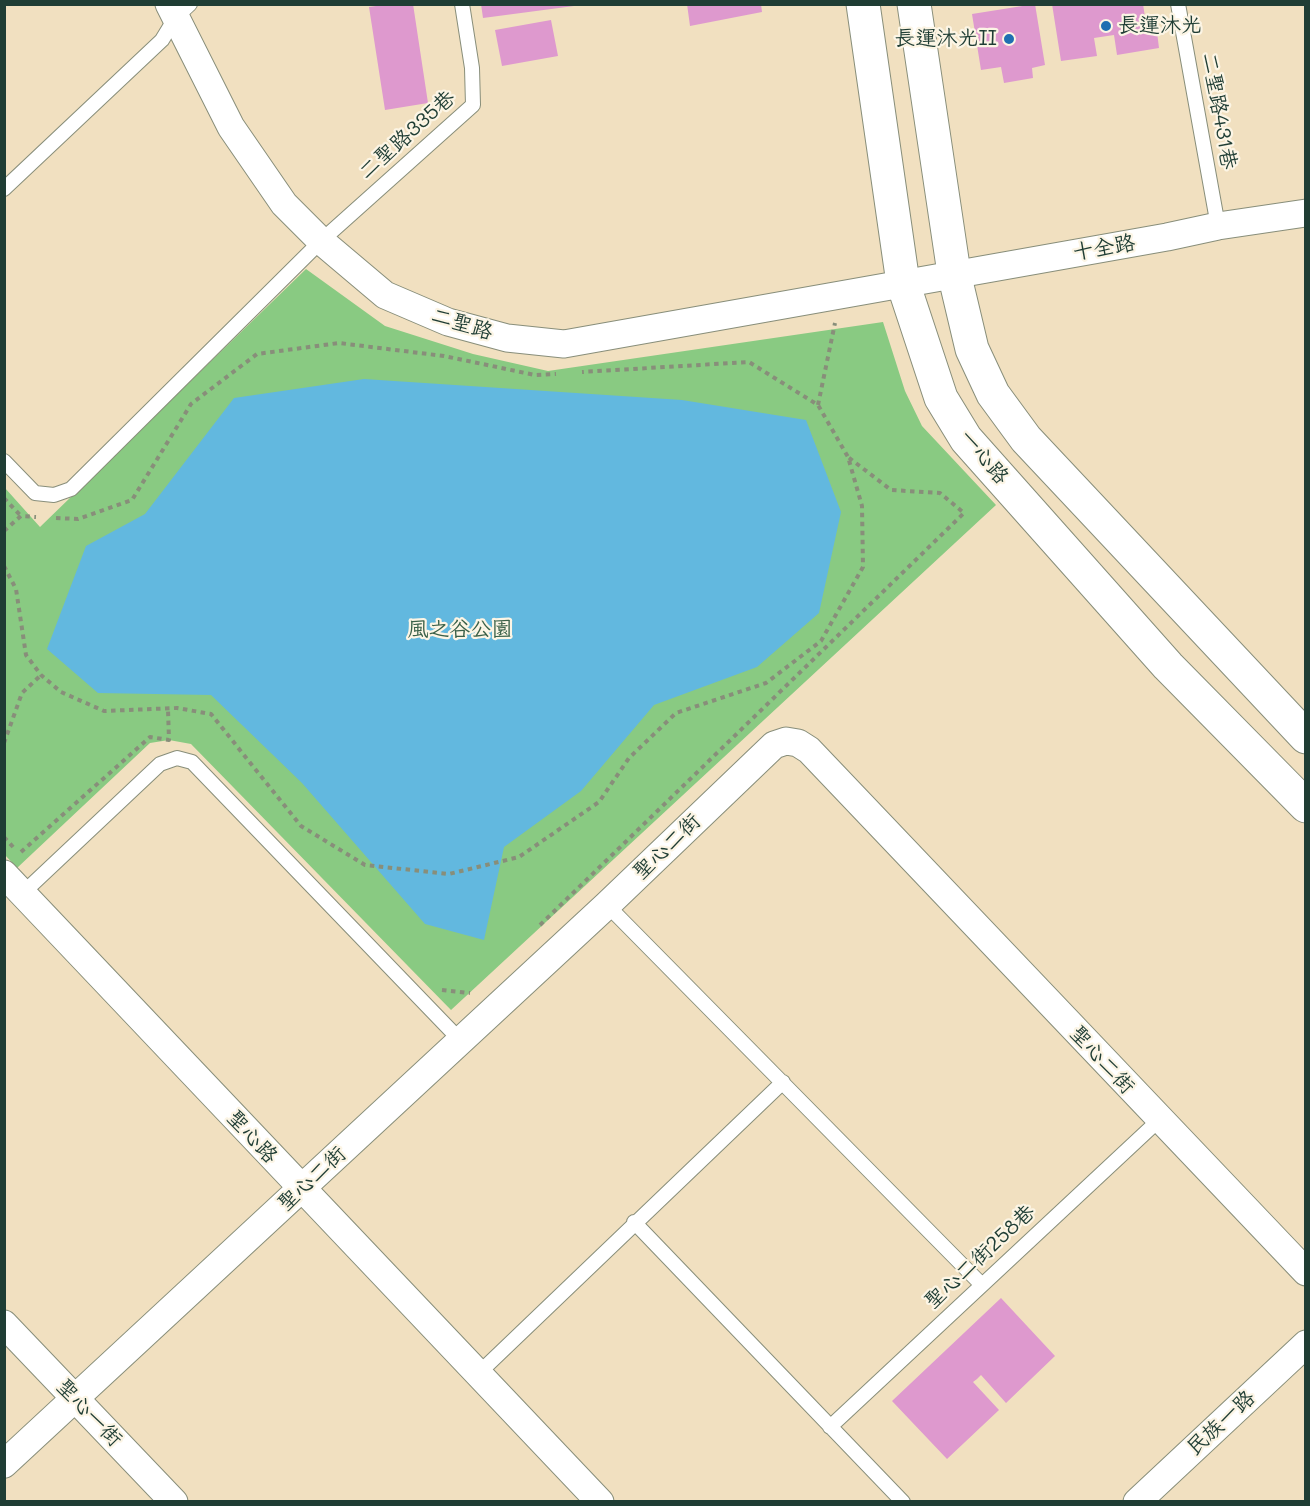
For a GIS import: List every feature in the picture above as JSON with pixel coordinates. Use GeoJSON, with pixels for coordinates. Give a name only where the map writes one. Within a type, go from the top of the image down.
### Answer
{"type":"FeatureCollection","features":[{"type":"Feature","properties":{"kind":"street","name":"一心路"},"geometry":{"type":"LineString","coordinates":[[863,4],[903,283],[941,398],[966,439],[1168,666],[1305,806]]}},
{"type":"Feature","properties":{"kind":"street"},"geometry":{"type":"LineString","coordinates":[[914,4],[954,273],[972,349],[993,394],[1026,439],[1305,737]]}},
{"type":"Feature","properties":{"kind":"street","name":"二聖路"},"geometry":{"type":"LineString","coordinates":[[178,9],[231,127],[284,204],[321,241],[385,295],[448,322],[507,338],[564,344],[903,283]]}},
{"type":"Feature","properties":{"kind":"street","name":"十全路"},"geometry":{"type":"LineString","coordinates":[[903,283],[1218,226],[1305,213]]}},
{"type":"Feature","properties":{"kind":"street","name":"聖心二街"},"geometry":{"type":"LineString","coordinates":[[4,1464],[607,905],[774,745],[786,741],[798,743],[809,750],[1305,1272]]}},
{"type":"Feature","properties":{"kind":"street","name":"聖心路"},"geometry":{"type":"LineString","coordinates":[[14,884],[301,1190],[479,1373],[600,1502]]}},
{"type":"Feature","properties":{"kind":"street","name":"聖心一街"},"geometry":{"type":"LineString","coordinates":[[4,1324],[174,1502]]}},
{"type":"Feature","properties":{"kind":"street","name":"民族一路"},"geometry":{"type":"LineString","coordinates":[[1137,1502],[1305,1344]]}},
{"type":"Feature","properties":{"kind":"lane","name":"二聖路335巷"},"geometry":{"type":"LineString","coordinates":[[321,241],[473,105],[472,68],[462,4]]}},
{"type":"Feature","properties":{"kind":"lane","name":"二聖路431巷"},"geometry":{"type":"LineString","coordinates":[[1178,4],[1218,226]]}},
{"type":"Feature","properties":{"kind":"lane"},"geometry":{"type":"LineString","coordinates":[[4,189],[162,40],[178,9]]}},
{"type":"Feature","properties":{"kind":"lane"},"geometry":{"type":"LineString","coordinates":[[4,461],[35,493],[54,495],[71,489],[321,241]]}},
{"type":"Feature","properties":{"kind":"lane"},"geometry":{"type":"LineString","coordinates":[[14,884],[160,764],[177,758],[192,762],[459,1040]]}},
{"type":"Feature","properties":{"kind":"lane"},"geometry":{"type":"LineString","coordinates":[[607,905],[981,1284]]}},
{"type":"Feature","properties":{"kind":"lane"},"geometry":{"type":"LineString","coordinates":[[479,1373],[634,1222],[783,1082]]}},
{"type":"Feature","properties":{"kind":"lane","name":"聖心二街258巷"},"geometry":{"type":"LineString","coordinates":[[830,1427],[1159,1120]]}},
{"type":"Feature","properties":{"kind":"lane"},"geometry":{"type":"LineString","coordinates":[[634,1222],[903,1502]]}},
{"type":"Feature","properties":{"kind":"path"},"geometry":{"type":"LineString","coordinates":[[818,405],[842,295]]}},
{"type":"Feature","properties":{"kind":"path"},"geometry":{"type":"LineString","coordinates":[[55,518],[78,519],[132,500],[191,404],[257,354],[339,343],[444,356],[535,375],[558,374]]}},
{"type":"Feature","properties":{"kind":"path"},"geometry":{"type":"LineString","coordinates":[[4,566],[16,589],[26,655],[41,675],[61,692],[104,711],[168,709],[211,714],[302,826],[365,865],[449,874],[519,857],[599,802],[629,758],[676,713],[766,683],[821,641],[863,567],[862,506],[848,457],[818,405],[749,362],[570,373]]}},
{"type":"Feature","properties":{"kind":"path"},"geometry":{"type":"LineString","coordinates":[[538,927],[964,513],[940,493],[891,490],[848,457]]}},
{"type":"Feature","properties":{"kind":"path"},"geometry":{"type":"LineString","coordinates":[[4,498],[21,516]]}},
{"type":"Feature","properties":{"kind":"path"},"geometry":{"type":"LineString","coordinates":[[4,531],[21,516],[44,517]]}},
{"type":"Feature","properties":{"kind":"path"},"geometry":{"type":"LineString","coordinates":[[4,743],[22,693],[41,675]]}},
{"type":"Feature","properties":{"kind":"path"},"geometry":{"type":"LineString","coordinates":[[168,709],[169,740]]}},
{"type":"Feature","properties":{"kind":"path"},"geometry":{"type":"LineString","coordinates":[[4,837],[19,854],[150,736],[178,740]]}},
{"type":"Feature","properties":{"kind":"path"},"geometry":{"type":"LineString","coordinates":[[440,989],[470,993],[479,985]]}},
{"type":"Feature","properties":{"kind":"green space","name":"風之谷公園"},"geometry":{"type":"Polygon","coordinates":[[[306,269],[385,326],[473,354],[548,371],[883,322],[905,391],[922,426],[996,505],[451,1010],[191,744],[169,740],[150,743],[17,868],[5,855],[5,488],[40,527],[306,269]]]}},
{"type":"Feature","properties":{"kind":"water","name":"風之谷公園"},"geometry":{"type":"Polygon","coordinates":[[[364,379],[682,400],[806,420],[841,512],[819,613],[757,667],[654,705],[581,791],[504,847],[484,940],[425,924],[302,783],[211,695],[98,693],[47,649],[86,546],[145,514],[234,398],[364,379]]]}},
{"type":"Feature","properties":{"kind":"building"},"geometry":{"type":"Polygon","coordinates":[[[413,4],[428,103],[385,110],[369,7],[413,4]]]}},
{"type":"Feature","properties":{"kind":"building"},"geometry":{"type":"Polygon","coordinates":[[[481,4],[574,4],[574,6],[483,18],[481,4]]]}},
{"type":"Feature","properties":{"kind":"building"},"geometry":{"type":"Polygon","coordinates":[[[687,4],[761,4],[762,12],[690,26],[687,4]]]}},
{"type":"Feature","properties":{"kind":"building","name":"長運沐光II"},"geometry":{"type":"Polygon","coordinates":[[[1035,4],[1045,65],[1032,68],[1033,78],[1004,83],[1001,67],[981,70],[972,14],[1035,4]]]}},
{"type":"Feature","properties":{"kind":"building","name":"長運沐光"},"geometry":{"type":"Polygon","coordinates":[[[1052,4],[1143,4],[1145,17],[1155,16],[1159,48],[1117,55],[1114,35],[1094,38],[1097,56],[1061,61],[1052,4]]]}},
{"type":"Feature","properties":{"kind":"building"},"geometry":{"type":"Polygon","coordinates":[[[551,20],[558,56],[502,66],[495,30],[551,20]]]}},
{"type":"Feature","properties":{"kind":"building"},"geometry":{"type":"Polygon","coordinates":[[[1001,1298],[1055,1356],[1006,1403],[981,1375],[973,1382],[999,1410],[947,1459],[892,1401],[1001,1298]]]}},
{"type":"Feature","properties":{"kind":"place","name":"長運沐光"},"geometry":{"type":"Point","coordinates":[1106,26]}},
{"type":"Feature","properties":{"kind":"place","name":"長運沐光II"},"geometry":{"type":"Point","coordinates":[1009,39]}}]}
